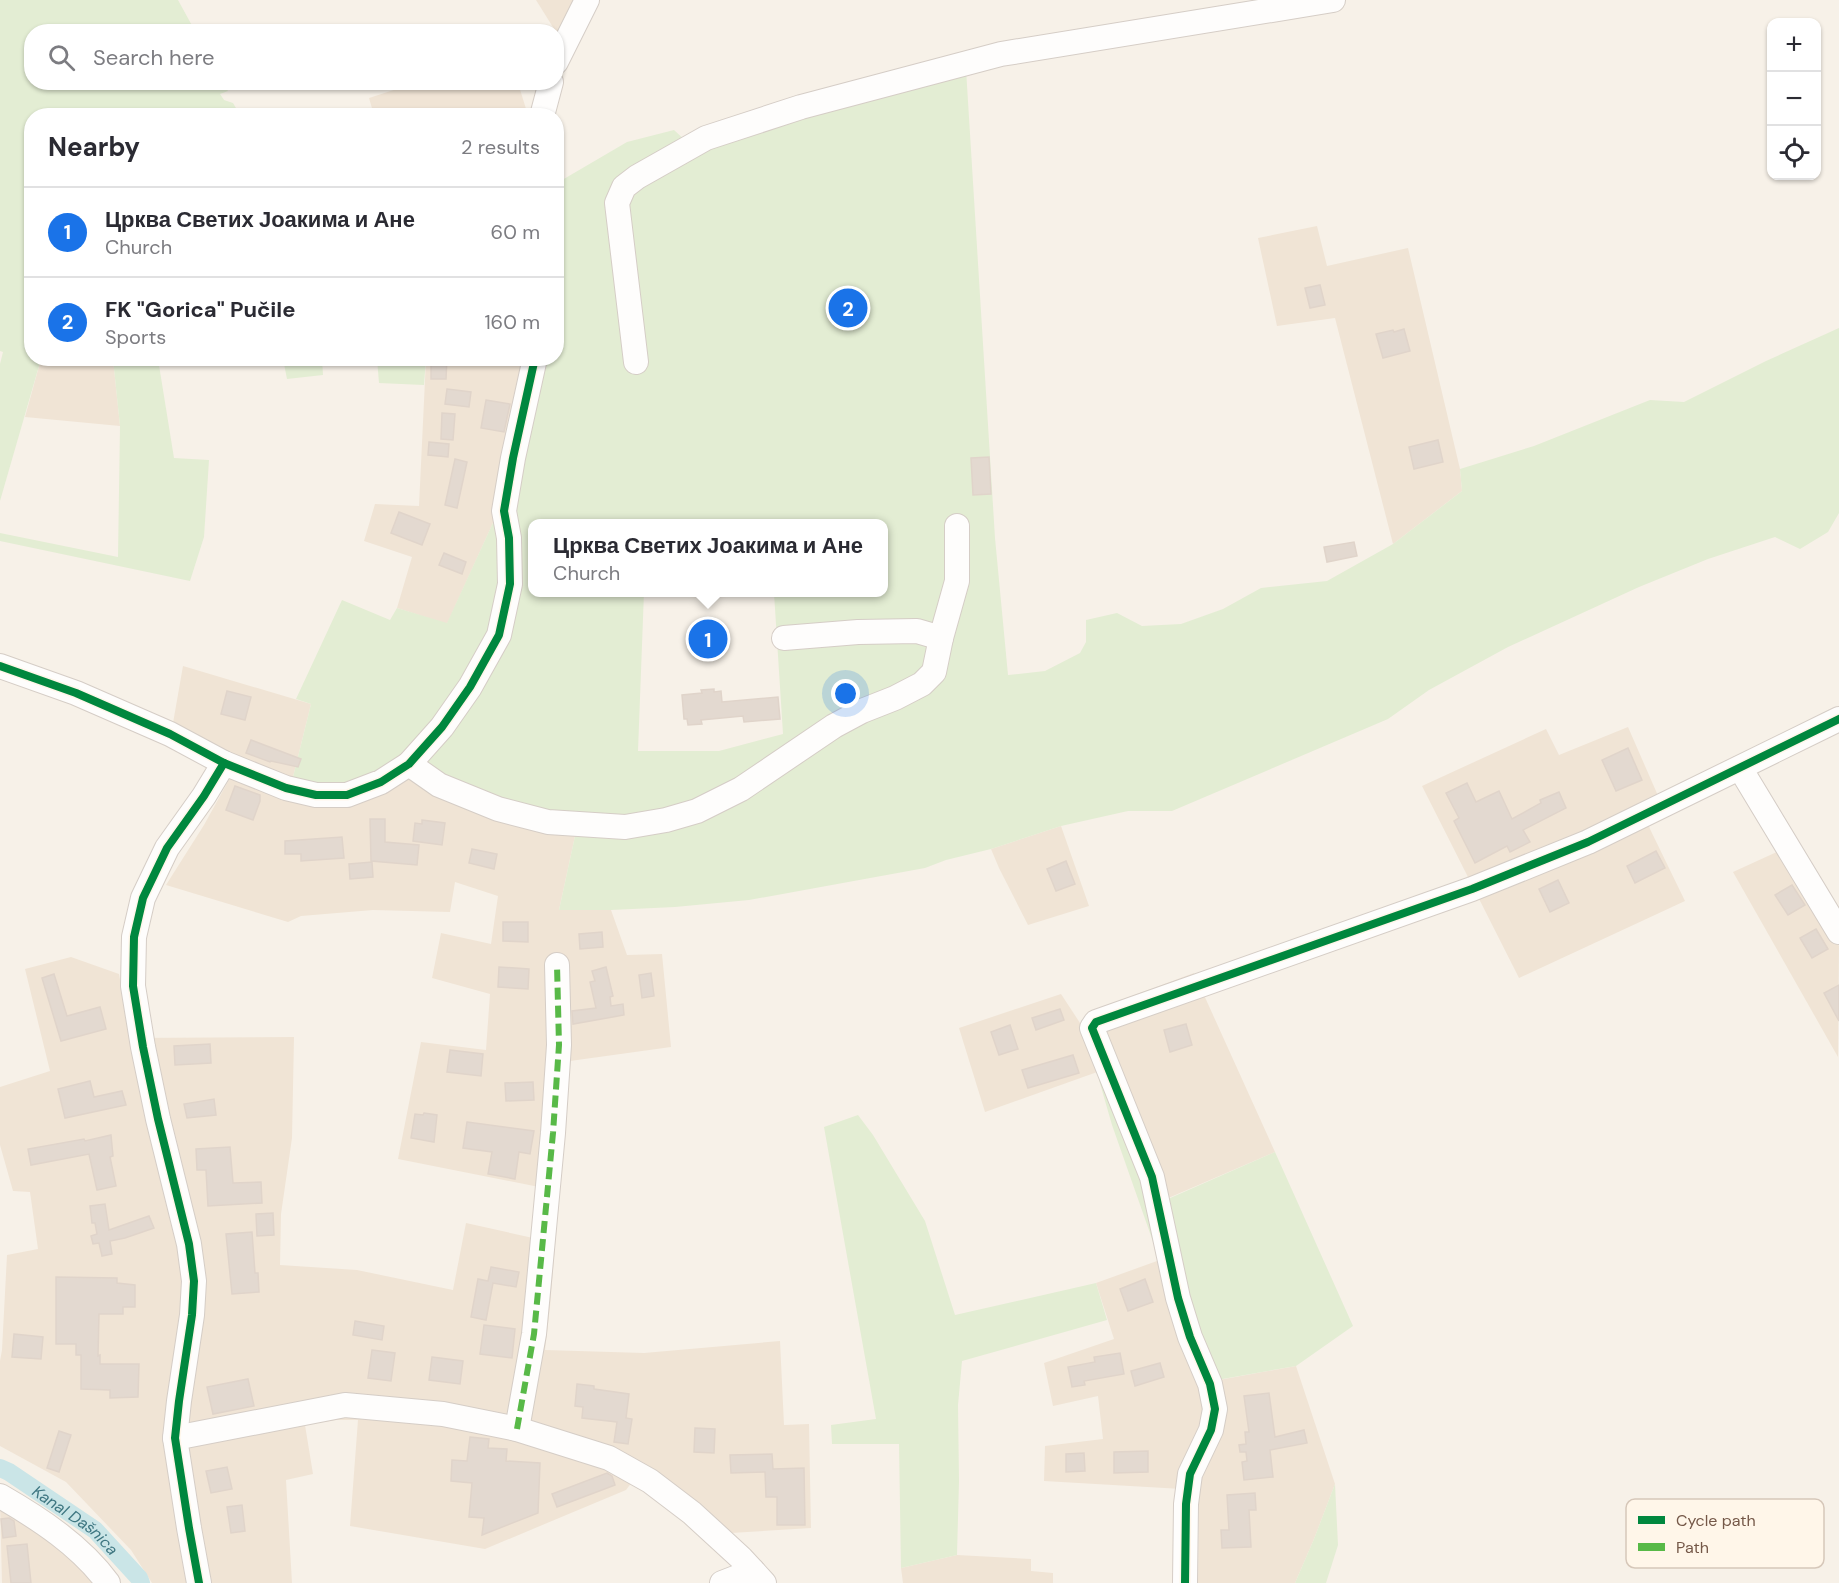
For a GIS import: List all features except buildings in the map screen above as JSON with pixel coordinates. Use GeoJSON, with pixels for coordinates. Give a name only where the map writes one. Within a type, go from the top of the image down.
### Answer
{"type":"FeatureCollection","features":[{"type":"Feature","properties":{"kind":"street"},"geometry":{"type":"LineString","coordinates":[[564,46],[587,0]]}},
{"type":"Feature","properties":{"kind":"street"},"geometry":{"type":"LineString","coordinates":[[636,362],[617,202],[624,187],[637,177],[706,138],[801,107],[1001,54],[1333,0]]}},
{"type":"Feature","properties":{"kind":"street"},"geometry":{"type":"LineString","coordinates":[[544,108],[549,90]]}},
{"type":"Feature","properties":{"kind":"street"},"geometry":{"type":"LineString","coordinates":[[0,666],[76,693],[170,734],[224,763],[286,788],[316,795],[347,795],[381,782],[410,764],[442,727],[470,687],[499,634],[510,584],[509,538],[504,511],[532,366]]}},
{"type":"Feature","properties":{"kind":"street"},"geometry":{"type":"LineString","coordinates":[[410,764],[439,785],[498,809],[548,822],[625,827],[666,820],[697,811],[741,789],[834,726],[922,684],[934,672],[957,581],[957,526]]}},
{"type":"Feature","properties":{"kind":"street"},"geometry":{"type":"LineString","coordinates":[[784,638],[858,632],[917,631],[941,638]]}},
{"type":"Feature","properties":{"kind":"street"},"geometry":{"type":"LineString","coordinates":[[1185,1583],[1186,1504],[1190,1474],[1210,1430],[1215,1409],[1210,1384],[1178,1298],[1152,1177],[1092,1028],[1096,1022],[1472,889],[1588,842],[1839,719]]}},
{"type":"Feature","properties":{"kind":"street"},"geometry":{"type":"LineString","coordinates":[[199,1583],[175,1438],[192,1315],[194,1281],[189,1244],[142,1047],[133,986],[134,937],[143,898],[167,848],[224,763]]}},
{"type":"Feature","properties":{"kind":"street"},"geometry":{"type":"LineString","coordinates":[[1740,768],[1839,932]]}},
{"type":"Feature","properties":{"kind":"street"},"geometry":{"type":"LineString","coordinates":[[517,1429],[534,1334],[553,1133],[559,1045],[557,965]]}},
{"type":"Feature","properties":{"kind":"street"},"geometry":{"type":"LineString","coordinates":[[175,1438],[345,1405],[443,1414],[517,1429],[609,1458],[650,1481],[692,1513],[758,1577]]}},
{"type":"Feature","properties":{"kind":"street"},"geometry":{"type":"LineString","coordinates":[[0,1496],[74,1546],[97,1568],[108,1583]]}},
{"type":"Feature","properties":{"kind":"street"},"geometry":{"type":"LineString","coordinates":[[722,1583],[758,1577]]}},
{"type":"Feature","properties":{"kind":"shaded area"},"geometry":{"type":"Polygon","coordinates":[[[536,0],[580,0],[564,31],[564,24],[551,24],[536,0]]]}},
{"type":"Feature","properties":{"kind":"shaded area"},"geometry":{"type":"Polygon","coordinates":[[[394,90],[520,90],[526,108],[372,108],[369,98],[394,90]]]}},
{"type":"Feature","properties":{"kind":"shaded area"},"geometry":{"type":"Polygon","coordinates":[[[1317,226],[1327,266],[1408,248],[1460,469],[1462,491],[1393,544],[1335,318],[1277,326],[1258,238],[1317,226]]]}},
{"type":"Feature","properties":{"kind":"shaded area"},"geometry":{"type":"Polygon","coordinates":[[[39,366],[114,366],[120,426],[25,417],[39,366]]]}},
{"type":"Feature","properties":{"kind":"shaded area"},"geometry":{"type":"Polygon","coordinates":[[[426,366],[524,366],[497,514],[447,624],[397,608],[412,557],[364,541],[375,504],[419,506],[426,366]]]}},
{"type":"Feature","properties":{"kind":"shaded area"},"geometry":{"type":"Polygon","coordinates":[[[183,666],[311,704],[292,781],[412,774],[520,825],[575,836],[559,910],[611,910],[627,955],[662,954],[671,1047],[570,1061],[545,1350],[644,1353],[780,1341],[784,1425],[809,1424],[811,1528],[731,1533],[632,1482],[626,1490],[485,1549],[350,1526],[358,1420],[336,1420],[305,1425],[313,1474],[286,1480],[292,1583],[152,1583],[131,1550],[66,1482],[0,1446],[0,1361],[7,1255],[38,1249],[30,1192],[13,1191],[0,1145],[0,1087],[50,1071],[25,969],[71,957],[119,974],[130,1038],[294,1037],[292,1138],[281,1214],[280,1265],[357,1270],[453,1290],[466,1223],[533,1238],[539,1187],[398,1159],[421,1042],[486,1050],[490,994],[432,978],[441,933],[491,944],[498,896],[455,882],[450,912],[373,910],[301,916],[288,922],[166,885],[204,825],[241,758],[173,723],[183,666]]]}},
{"type":"Feature","properties":{"kind":"shaded area"},"geometry":{"type":"Polygon","coordinates":[[[1628,727],[1659,798],[1643,806],[1650,829],[1685,901],[1519,978],[1422,786],[1546,729],[1559,755],[1628,727]]]}},
{"type":"Feature","properties":{"kind":"shaded area"},"geometry":{"type":"Polygon","coordinates":[[[1061,826],[1089,906],[1028,925],[991,849],[1061,826]]]}},
{"type":"Feature","properties":{"kind":"shaded area"},"geometry":{"type":"Polygon","coordinates":[[[1781,850],[1839,946],[1838,1057],[1733,872],[1781,850]]]}},
{"type":"Feature","properties":{"kind":"shaded area"},"geometry":{"type":"Polygon","coordinates":[[[1194,973],[1275,1152],[1166,1199],[1103,1040],[1088,1012],[1194,973]]]}},
{"type":"Feature","properties":{"kind":"shaded area"},"geometry":{"type":"Polygon","coordinates":[[[1061,994],[1082,1026],[1100,1071],[985,1112],[959,1028],[1061,994]]]}},
{"type":"Feature","properties":{"kind":"shaded area"},"geometry":{"type":"Polygon","coordinates":[[[1157,1261],[1172,1320],[1197,1384],[1296,1366],[1335,1484],[1295,1583],[1198,1583],[1199,1490],[1044,1481],[1045,1446],[1103,1439],[1098,1396],[1053,1406],[1044,1363],[1114,1339],[1096,1283],[1157,1261]]]}},
{"type":"Feature","properties":{"kind":"shaded area"},"geometry":{"type":"Polygon","coordinates":[[[0,1501],[36,1526],[100,1583],[2,1583],[0,1501]]]}},
{"type":"Feature","properties":{"kind":"shaded area"},"geometry":{"type":"Polygon","coordinates":[[[957,1555],[1031,1559],[1031,1571],[1053,1573],[1053,1583],[903,1583],[901,1568],[957,1555]]]}},
{"type":"Feature","properties":{"kind":"green space"},"geometry":{"type":"Polygon","coordinates":[[[0,0],[178,0],[191,24],[24,24],[24,90],[227,90],[220,94],[224,100],[233,103],[236,108],[24,108],[24,366],[39,366],[0,501],[0,364],[3,352],[0,351],[0,0]]]}},
{"type":"Feature","properties":{"kind":"green space"},"geometry":{"type":"Polygon","coordinates":[[[966,69],[995,538],[1008,675],[1045,671],[1080,653],[1086,642],[1086,620],[1117,613],[1142,626],[1181,624],[1223,609],[1261,588],[1327,581],[1393,544],[1462,491],[1460,469],[1534,446],[1650,400],[1684,402],[1839,328],[1839,513],[1828,532],[1800,549],[1775,537],[1708,559],[1639,587],[1508,647],[1429,690],[1388,719],[1172,811],[1128,811],[1061,826],[925,868],[749,900],[675,907],[559,910],[575,836],[615,839],[654,832],[751,775],[699,800],[643,817],[540,812],[383,768],[352,785],[321,788],[292,781],[311,704],[296,699],[342,600],[390,620],[397,608],[447,623],[497,514],[539,366],[564,366],[564,179],[627,142],[674,130],[687,142],[966,69]],[[988,457],[971,458],[973,495],[991,494],[988,457]],[[528,519],[528,597],[644,597],[638,751],[719,751],[783,734],[774,597],[888,597],[888,519],[528,519]]]}},
{"type":"Feature","properties":{"kind":"green space"},"geometry":{"type":"Polygon","coordinates":[[[114,366],[159,366],[174,458],[209,460],[204,537],[190,581],[0,541],[0,533],[118,557],[120,426],[114,366]]]}},
{"type":"Feature","properties":{"kind":"green space"},"geometry":{"type":"Polygon","coordinates":[[[284,366],[322,366],[323,375],[287,379],[284,366]]]}},
{"type":"Feature","properties":{"kind":"green space"},"geometry":{"type":"Polygon","coordinates":[[[378,366],[425,366],[424,385],[379,383],[378,366]]]}},
{"type":"Feature","properties":{"kind":"green space"},"geometry":{"type":"Polygon","coordinates":[[[1105,1078],[1152,1206],[1275,1152],[1353,1326],[1296,1366],[1217,1380],[1157,1253],[1112,1125],[1099,1080],[1105,1078]]]}},
{"type":"Feature","properties":{"kind":"green space"},"geometry":{"type":"Polygon","coordinates":[[[858,1115],[873,1135],[925,1221],[955,1315],[1096,1283],[1107,1320],[962,1361],[958,1405],[957,1555],[901,1568],[899,1444],[832,1444],[831,1425],[876,1419],[824,1127],[858,1115]]]}},
{"type":"Feature","properties":{"kind":"green space"},"geometry":{"type":"Polygon","coordinates":[[[1335,1484],[1338,1545],[1326,1583],[1295,1583],[1314,1539],[1335,1484]]]}},
{"type":"Feature","properties":{"kind":"waterway","name":"Kanal Dašnica"},"geometry":{"type":"LineString","coordinates":[[0,1468],[95,1530],[141,1583]]}},
{"type":"Feature","properties":{"kind":"marked path"},"geometry":{"type":"LineString","coordinates":[[517,1429],[534,1334],[553,1133],[559,1045],[557,965]]}},
{"type":"Feature","properties":{"kind":"cycle path"},"geometry":{"type":"LineString","coordinates":[[0,666],[76,693],[170,734],[224,763],[286,788],[316,795],[347,795],[381,782],[409,764],[442,727],[470,687],[499,635],[510,584],[509,538],[504,511],[533,366]]}},
{"type":"Feature","properties":{"kind":"cycle path"},"geometry":{"type":"LineString","coordinates":[[1185,1583],[1186,1504],[1190,1474],[1211,1430],[1215,1409],[1210,1384],[1190,1337],[1178,1298],[1152,1177],[1092,1028],[1096,1022],[1472,889],[1588,842],[1839,719]]}},
{"type":"Feature","properties":{"kind":"cycle path"},"geometry":{"type":"LineString","coordinates":[[199,1583],[175,1438],[192,1315],[194,1281],[189,1244],[143,1047],[133,986],[134,937],[143,898],[167,848],[224,763]]}},
{"type":"Feature","properties":{"kind":"place","name":"FK \"Gorica\" Pučile"},"geometry":{"type":"Point","coordinates":[848,308]}},
{"type":"Feature","properties":{"kind":"place","name":"Црква Светих Јоакима и Ане"},"geometry":{"type":"Point","coordinates":[708,639]}}]}
